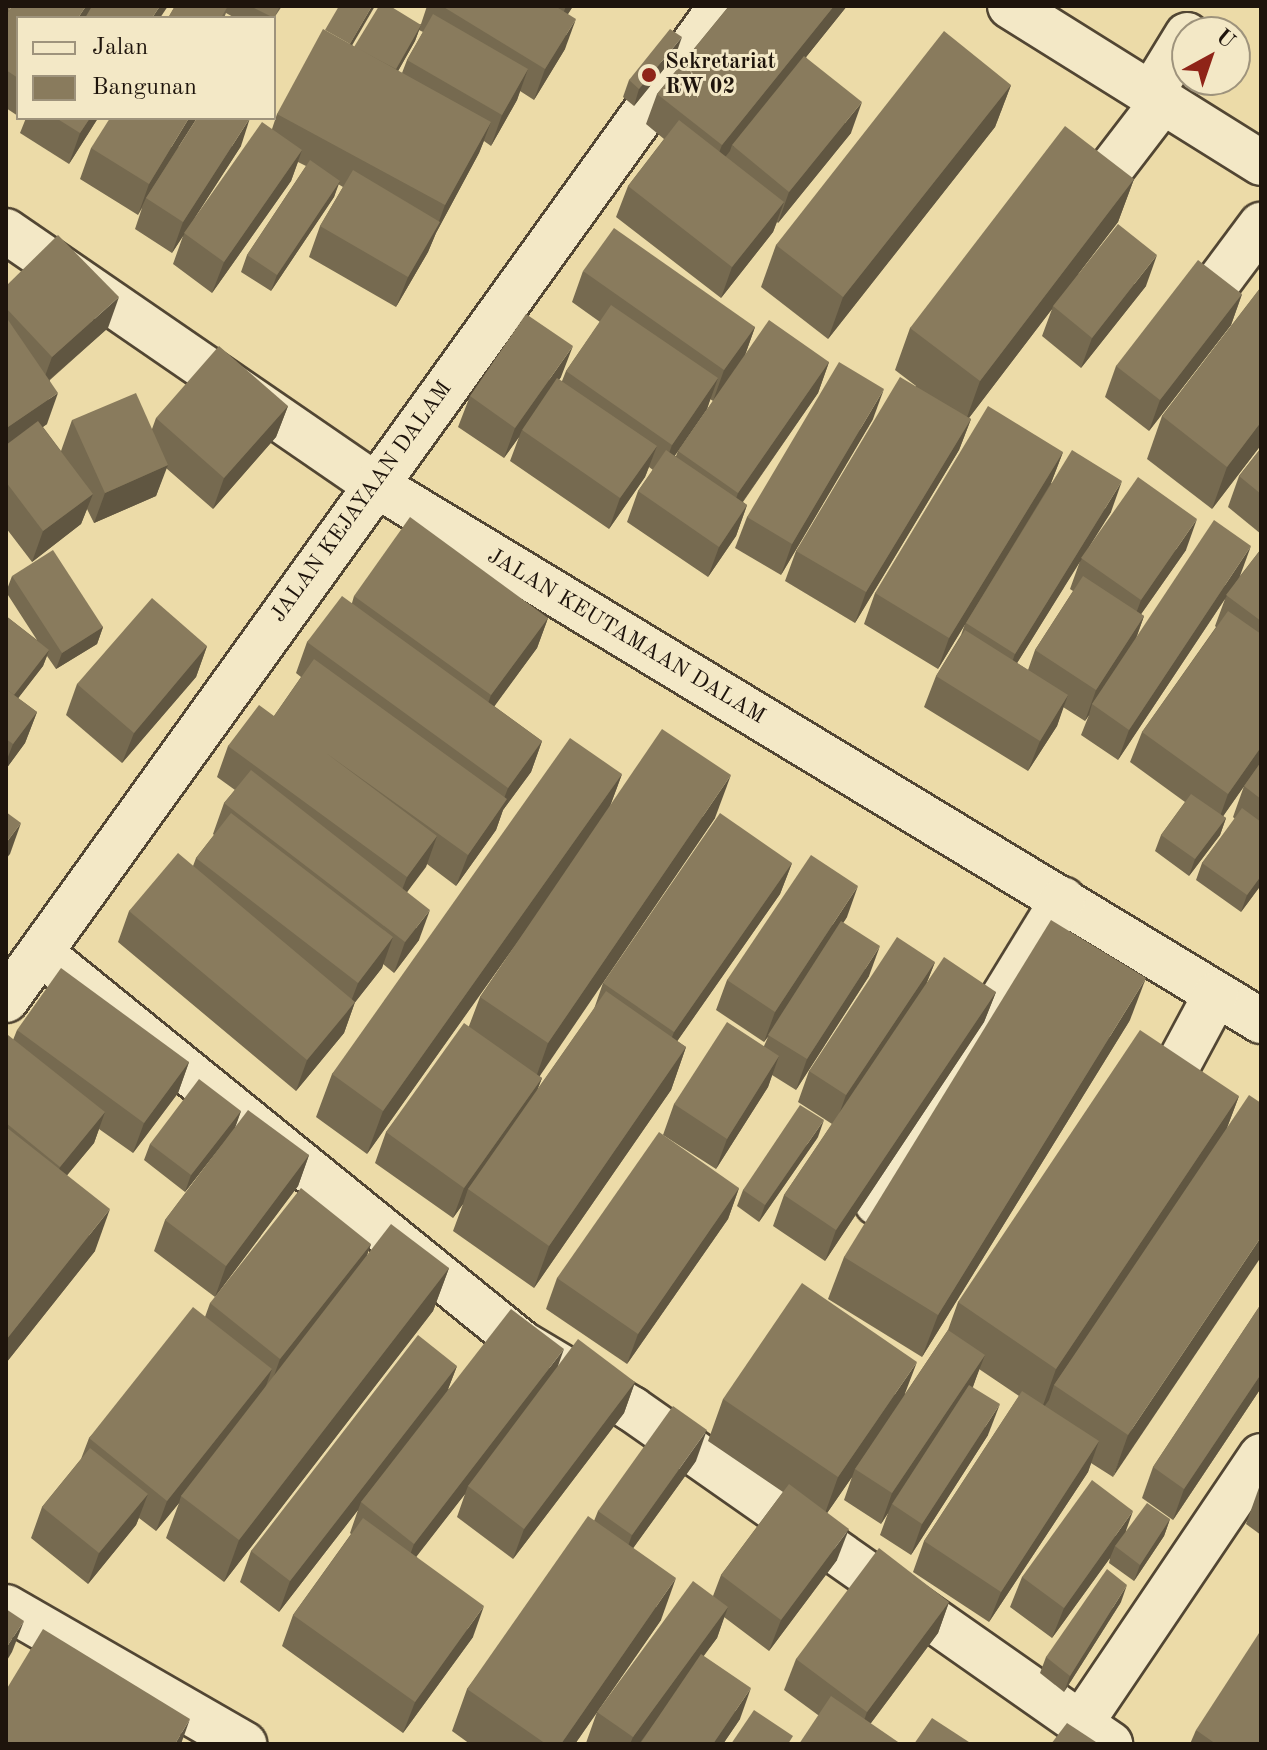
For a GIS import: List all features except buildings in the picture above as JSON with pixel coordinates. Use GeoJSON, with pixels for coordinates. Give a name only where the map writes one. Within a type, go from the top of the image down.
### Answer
{"type":"FeatureCollection","features":[{"type":"Feature","properties":{"kind":"street"},"geometry":{"type":"LineString","coordinates":[[1010,6],[1261,163]]}},
{"type":"Feature","properties":{"kind":"street","name":"JALAN KEJAYAAN DALAM"},"geometry":{"type":"LineString","coordinates":[[6,1000],[42,954],[716,8]]}},
{"type":"Feature","properties":{"kind":"street"},"geometry":{"type":"LineString","coordinates":[[1094,191],[1157,97],[1171,69]]}},
{"type":"Feature","properties":{"kind":"street"},"geometry":{"type":"LineString","coordinates":[[1208,296],[1261,225]]}},
{"type":"Feature","properties":{"kind":"street","name":"JALAN KEUTAMAAN DALAM"},"geometry":{"type":"LineString","coordinates":[[9,238],[376,485],[1261,1021]]}},
{"type":"Feature","properties":{"kind":"street"},"geometry":{"type":"LineString","coordinates":[[863,1226],[1063,900]]}},
{"type":"Feature","properties":{"kind":"street"},"geometry":{"type":"LineString","coordinates":[[42,954],[523,1344],[632,1409],[1096,1734],[1261,1456]]}},
{"type":"Feature","properties":{"kind":"street"},"geometry":{"type":"LineString","coordinates":[[1163,1093],[1216,994]]}},
{"type":"Feature","properties":{"kind":"street"},"geometry":{"type":"LineString","coordinates":[[6,1607],[236,1742]]}},
{"type":"Feature","properties":{"kind":"place","name":"Sekretariat RW 02"},"geometry":{"type":"Point","coordinates":[649,75]}}]}
